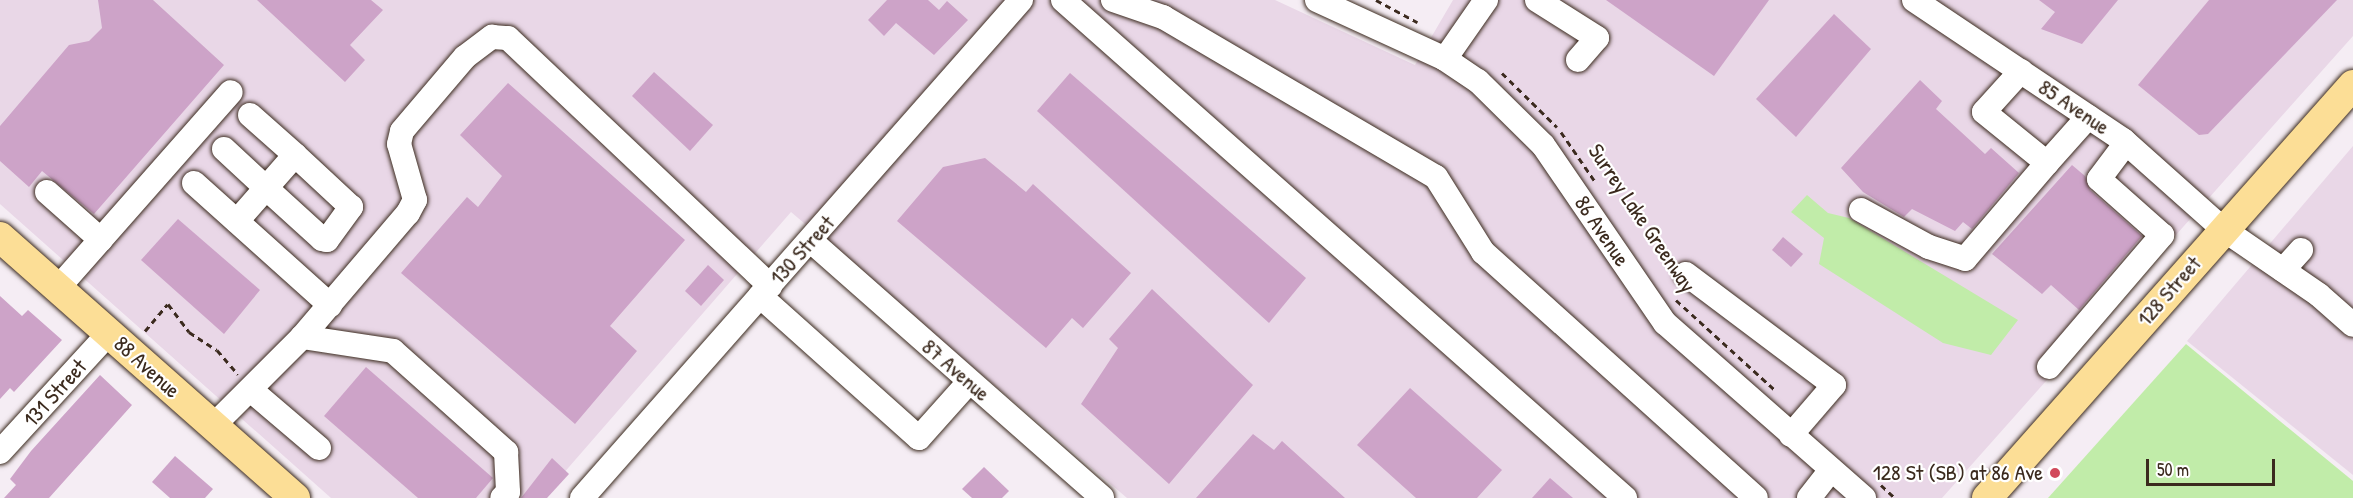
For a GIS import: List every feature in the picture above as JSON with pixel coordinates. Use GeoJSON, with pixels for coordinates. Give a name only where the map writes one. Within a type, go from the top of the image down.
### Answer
{"type":"FeatureCollection","features":[{"type":"Feature","properties":{"kind":"main road","name":"128 Street"},"geometry":{"type":"LineString","coordinates":[[1987,498],[2223,229],[2350,96]]}},
{"type":"Feature","properties":{"kind":"main road","name":"88 Avenue"},"geometry":{"type":"LineString","coordinates":[[0,237],[295,498]]}},
{"type":"Feature","properties":{"kind":"street","name":"130 Street"},"geometry":{"type":"LineString","coordinates":[[582,498],[811,241],[1021,0]]}},
{"type":"Feature","properties":{"kind":"street"},"geometry":{"type":"LineString","coordinates":[[1063,0],[1625,498]]}},
{"type":"Feature","properties":{"kind":"street"},"geometry":{"type":"LineString","coordinates":[[1113,0],[1163,17],[1436,177],[1483,252],[1756,498]]}},
{"type":"Feature","properties":{"kind":"street","name":"86 Avenue"},"geometry":{"type":"LineString","coordinates":[[1317,0],[1445,59],[1478,81],[1543,145],[1665,323],[1831,470],[1871,491]]}},
{"type":"Feature","properties":{"kind":"street"},"geometry":{"type":"LineString","coordinates":[[1445,59],[1486,0]]}},
{"type":"Feature","properties":{"kind":"street"},"geometry":{"type":"LineString","coordinates":[[1537,0],[1598,38],[1578,60]]}},
{"type":"Feature","properties":{"kind":"street","name":"85 Avenue"},"geometry":{"type":"LineString","coordinates":[[1914,0],[2126,143],[2223,229],[2283,270],[2353,325]]}},
{"type":"Feature","properties":{"kind":"street"},"geometry":{"type":"LineString","coordinates":[[213,426],[254,389],[302,337],[415,200],[399,144],[402,131],[465,57],[492,38],[508,38],[765,291],[920,438],[969,382]]}},
{"type":"Feature","properties":{"kind":"street"},"geometry":{"type":"LineString","coordinates":[[2021,71],[1984,112],[2047,163]]}},
{"type":"Feature","properties":{"kind":"street"},"geometry":{"type":"LineString","coordinates":[[58,288],[231,92]]}},
{"type":"Feature","properties":{"kind":"street"},"geometry":{"type":"LineString","coordinates":[[224,149],[327,240],[351,207],[250,115]]}},
{"type":"Feature","properties":{"kind":"street"},"geometry":{"type":"LineString","coordinates":[[1861,210],[1929,247],[1965,259],[2088,117]]}},
{"type":"Feature","properties":{"kind":"street"},"geometry":{"type":"LineString","coordinates":[[2049,368],[2162,235],[2099,179],[2126,143]]}},
{"type":"Feature","properties":{"kind":"street"},"geometry":{"type":"LineString","coordinates":[[237,221],[295,156]]}},
{"type":"Feature","properties":{"kind":"street"},"geometry":{"type":"LineString","coordinates":[[194,183],[330,305]]}},
{"type":"Feature","properties":{"kind":"street"},"geometry":{"type":"LineString","coordinates":[[47,192],[101,240]]}},
{"type":"Feature","properties":{"kind":"street","name":"87 Avenue"},"geometry":{"type":"LineString","coordinates":[[811,241],[1102,498]]}},
{"type":"Feature","properties":{"kind":"street"},"geometry":{"type":"LineString","coordinates":[[2283,270],[2301,250]]}},
{"type":"Feature","properties":{"kind":"street"},"geometry":{"type":"LineString","coordinates":[[1686,274],[1834,385],[1791,435]]}},
{"type":"Feature","properties":{"kind":"street","name":"131 Street"},"geometry":{"type":"LineString","coordinates":[[0,452],[109,333]]}},
{"type":"Feature","properties":{"kind":"street"},"geometry":{"type":"LineString","coordinates":[[302,337],[393,351],[506,452],[508,492],[502,498]]}},
{"type":"Feature","properties":{"kind":"street"},"geometry":{"type":"LineString","coordinates":[[254,389],[319,448]]}},
{"type":"Feature","properties":{"kind":"street"},"geometry":{"type":"LineString","coordinates":[[1809,498],[1831,470]]}},
{"type":"Feature","properties":{"kind":"path"},"geometry":{"type":"LineString","coordinates":[[1376,0],[1427,27]]}},
{"type":"Feature","properties":{"kind":"path","name":"Surrey Lake Greenway"},"geometry":{"type":"LineString","coordinates":[[1495,69],[1521,87],[1575,148],[1598,186]]}},
{"type":"Feature","properties":{"kind":"path","name":"Surrey Lake Greenway"},"geometry":{"type":"LineString","coordinates":[[1668,290],[1780,394]]}},
{"type":"Feature","properties":{"kind":"path"},"geometry":{"type":"LineString","coordinates":[[145,331],[168,304],[189,332],[217,350],[254,389]]}},
{"type":"Feature","properties":{"kind":"path"},"geometry":{"type":"LineString","coordinates":[[1871,491],[1895,498]]}},
{"type":"Feature","properties":{"kind":"shaded area"},"geometry":{"type":"Polygon","coordinates":[[[0,0],[1275,0],[1415,65],[1453,0],[2353,0],[2353,36],[1942,498],[1127,498],[791,212],[542,498],[331,498],[0,204],[0,0]]]}},
{"type":"Feature","properties":{"kind":"shaded area"},"geometry":{"type":"Polygon","coordinates":[[[2353,146],[2353,475],[2187,341],[2353,146]]]}},
{"type":"Feature","properties":{"kind":"green space"},"geometry":{"type":"Polygon","coordinates":[[[1807,195],[1828,213],[1849,218],[2018,320],[1991,355],[1943,343],[1819,264],[1824,238],[1791,212],[1807,195]]]}},
{"type":"Feature","properties":{"kind":"green space"},"geometry":{"type":"Polygon","coordinates":[[[2186,344],[2353,481],[2353,498],[2048,498],[2186,344]]]}},
{"type":"Feature","properties":{"kind":"building"},"geometry":{"type":"Polygon","coordinates":[[[98,0],[153,0],[224,65],[94,214],[42,171],[29,187],[0,161],[0,126],[69,45],[89,41],[102,28],[98,0]]]}},
{"type":"Feature","properties":{"kind":"building"},"geometry":{"type":"Polygon","coordinates":[[[257,0],[371,0],[383,10],[350,45],[365,60],[345,82],[257,0]]]}},
{"type":"Feature","properties":{"kind":"building"},"geometry":{"type":"Polygon","coordinates":[[[887,0],[928,0],[939,10],[947,1],[968,20],[934,55],[896,23],[884,36],[868,20],[887,0]]]}},
{"type":"Feature","properties":{"kind":"building"},"geometry":{"type":"Polygon","coordinates":[[[1606,0],[1769,0],[1714,76],[1606,0]]]}},
{"type":"Feature","properties":{"kind":"building"},"geometry":{"type":"Polygon","coordinates":[[[2039,0],[2118,0],[2082,44],[2041,29],[2055,12],[2039,0]]]}},
{"type":"Feature","properties":{"kind":"building"},"geometry":{"type":"Polygon","coordinates":[[[2209,0],[2337,0],[2208,134],[2199,135],[2138,85],[2209,0]]]}},
{"type":"Feature","properties":{"kind":"building"},"geometry":{"type":"Polygon","coordinates":[[[1834,14],[1871,49],[1796,137],[1756,99],[1834,14]]]}},
{"type":"Feature","properties":{"kind":"building"},"geometry":{"type":"Polygon","coordinates":[[[654,72],[713,125],[690,151],[632,96],[654,72]]]}},
{"type":"Feature","properties":{"kind":"building"},"geometry":{"type":"Polygon","coordinates":[[[1070,73],[1306,278],[1269,323],[1037,111],[1070,73]]]}},
{"type":"Feature","properties":{"kind":"building"},"geometry":{"type":"Polygon","coordinates":[[[1920,80],[1942,101],[1936,109],[1985,154],[1991,148],[2019,173],[1972,229],[1963,222],[1955,231],[1912,209],[1904,217],[1863,192],[1841,168],[1920,80]]]}},
{"type":"Feature","properties":{"kind":"building"},"geometry":{"type":"Polygon","coordinates":[[[508,83],[685,240],[610,326],[637,351],[575,424],[401,273],[467,197],[478,207],[502,176],[460,135],[508,83]]]}},
{"type":"Feature","properties":{"kind":"building"},"geometry":{"type":"Polygon","coordinates":[[[985,158],[1026,192],[1033,184],[1131,273],[1083,328],[1072,318],[1046,348],[897,221],[943,167],[985,158]]]}},
{"type":"Feature","properties":{"kind":"building"},"geometry":{"type":"Polygon","coordinates":[[[2072,165],[2085,176],[2090,190],[2142,236],[2079,310],[2051,285],[2042,294],[1992,254],[2072,165]]]}},
{"type":"Feature","properties":{"kind":"building"},"geometry":{"type":"Polygon","coordinates":[[[178,219],[260,290],[224,334],[141,260],[178,219]]]}},
{"type":"Feature","properties":{"kind":"building"},"geometry":{"type":"Polygon","coordinates":[[[1783,237],[1803,254],[1791,267],[1772,250],[1783,237]]]}},
{"type":"Feature","properties":{"kind":"building"},"geometry":{"type":"Polygon","coordinates":[[[708,265],[724,280],[701,306],[685,291],[708,265]]]}},
{"type":"Feature","properties":{"kind":"building"},"geometry":{"type":"Polygon","coordinates":[[[1152,289],[1253,385],[1169,484],[1081,404],[1118,348],[1109,339],[1152,289]]]}},
{"type":"Feature","properties":{"kind":"building"},"geometry":{"type":"Polygon","coordinates":[[[0,296],[22,316],[28,310],[62,340],[14,392],[10,388],[0,399],[0,296]]]}},
{"type":"Feature","properties":{"kind":"building"},"geometry":{"type":"Polygon","coordinates":[[[366,367],[493,478],[476,498],[418,498],[324,416],[366,367]]]}},
{"type":"Feature","properties":{"kind":"building"},"geometry":{"type":"Polygon","coordinates":[[[100,375],[132,405],[49,498],[4,498],[16,485],[10,479],[31,451],[100,375]]]}},
{"type":"Feature","properties":{"kind":"building"},"geometry":{"type":"Polygon","coordinates":[[[1410,388],[1502,470],[1477,498],[1416,498],[1357,445],[1410,388]]]}},
{"type":"Feature","properties":{"kind":"building"},"geometry":{"type":"Polygon","coordinates":[[[1253,434],[1274,450],[1282,441],[1345,498],[1196,498],[1253,434]]]}},
{"type":"Feature","properties":{"kind":"building"},"geometry":{"type":"Polygon","coordinates":[[[175,456],[213,489],[205,498],[170,498],[152,482],[175,456]]]}},
{"type":"Feature","properties":{"kind":"building"},"geometry":{"type":"Polygon","coordinates":[[[552,458],[569,474],[547,498],[521,498],[552,458]]]}},
{"type":"Feature","properties":{"kind":"building"},"geometry":{"type":"Polygon","coordinates":[[[984,467],[1009,491],[1002,498],[972,498],[962,489],[984,467]]]}},
{"type":"Feature","properties":{"kind":"building"},"geometry":{"type":"Polygon","coordinates":[[[1550,478],[1573,498],[1532,498],[1550,478]]]}},
{"type":"Feature","properties":{"kind":"place","name":"128 St (SB) at 86 Ave"},"geometry":{"type":"Point","coordinates":[2055,473]}}]}
